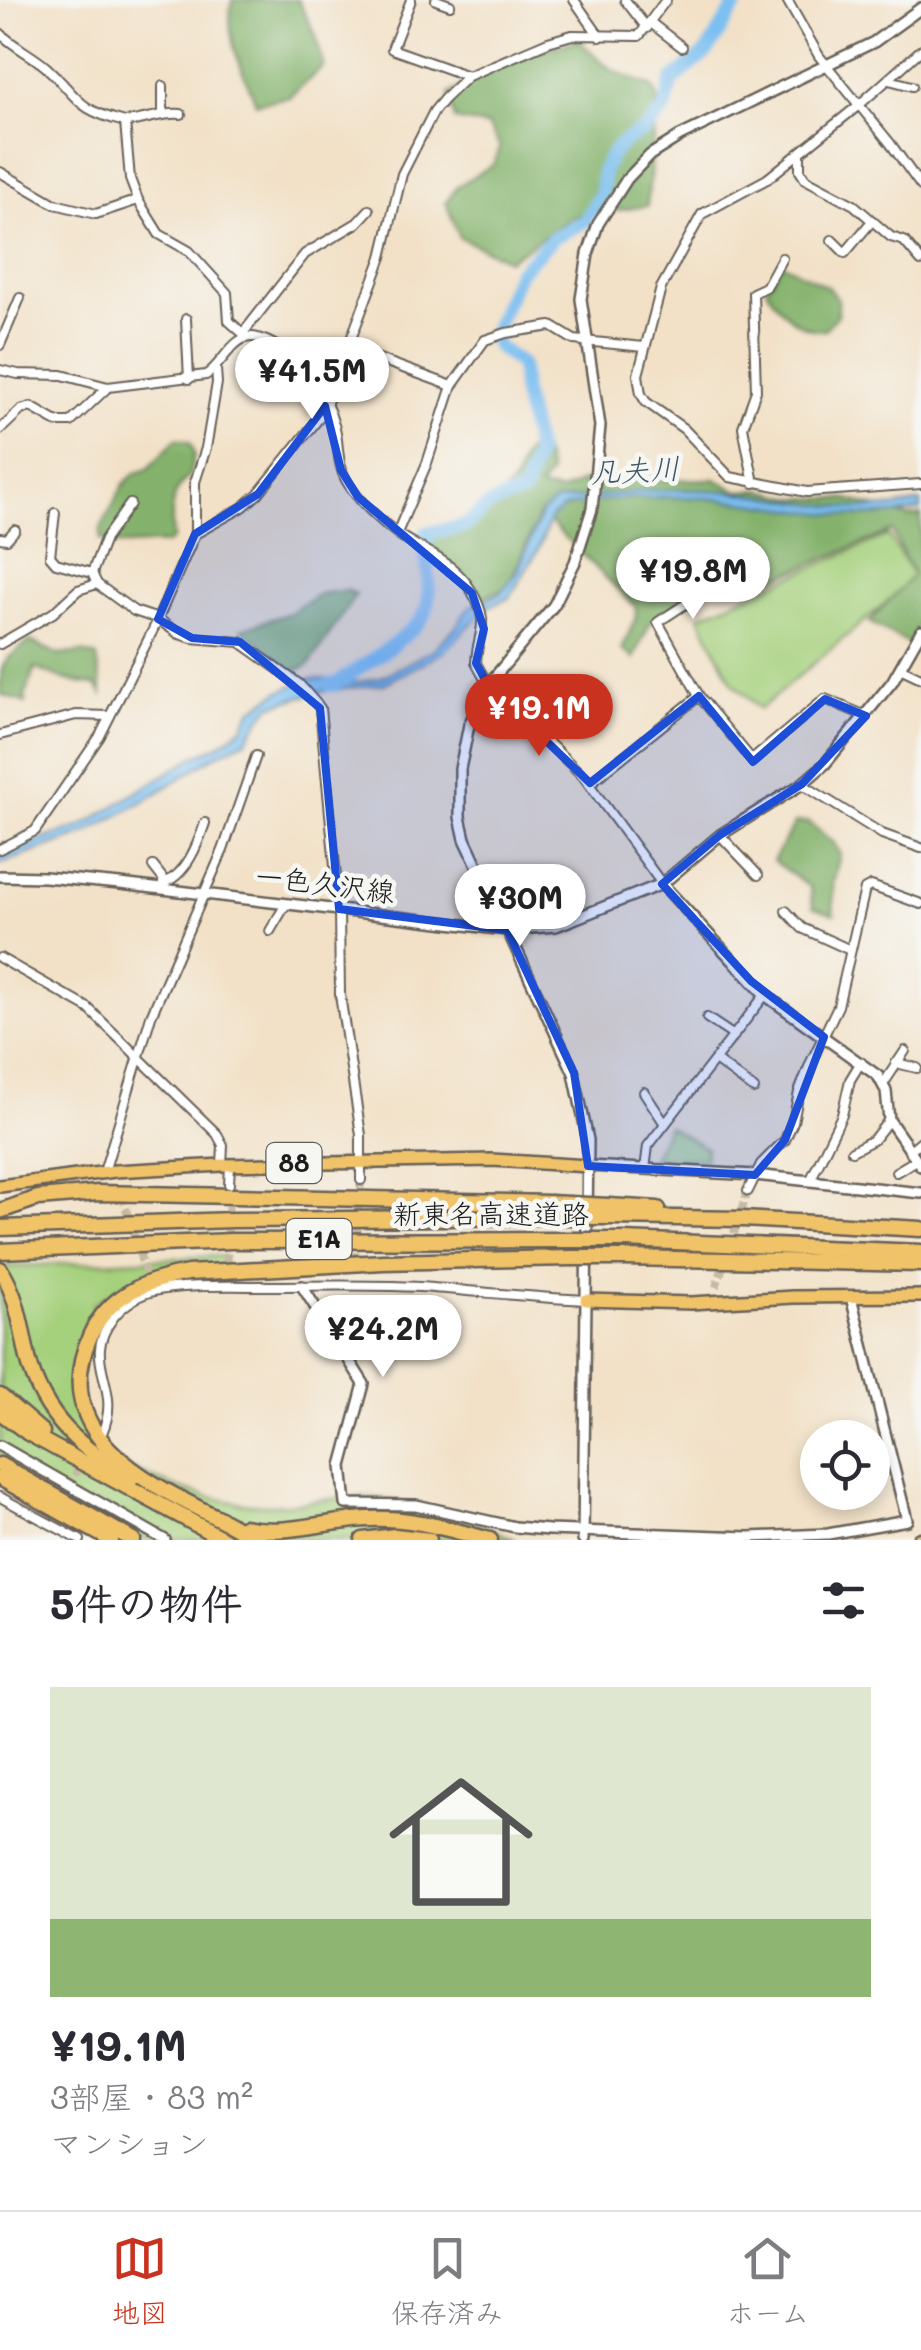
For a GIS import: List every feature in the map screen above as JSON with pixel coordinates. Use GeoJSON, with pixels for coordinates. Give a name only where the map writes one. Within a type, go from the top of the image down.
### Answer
{"type":"FeatureCollection","features":[{"type":"Feature","properties":{"kind":"highway"},"geometry":{"type":"LineString","coordinates":[[0,1211],[38,1198],[98,1193],[549,1210]]}},
{"type":"Feature","properties":{"kind":"highway","name":"新東名高速道路"},"geometry":{"type":"LineString","coordinates":[[0,1228],[549,1210],[921,1229]]}},
{"type":"Feature","properties":{"kind":"highway","name":"新東名高速道路"},"geometry":{"type":"LineString","coordinates":[[0,1251],[308,1240],[624,1240],[921,1252]]}},
{"type":"Feature","properties":{"kind":"highway"},"geometry":{"type":"LineString","coordinates":[[147,1482],[96,1435],[80,1393],[82,1359],[93,1330],[114,1302],[134,1288],[160,1278],[268,1266],[572,1258],[921,1264]]}},
{"type":"Feature","properties":{"kind":"highway"},"geometry":{"type":"LineString","coordinates":[[0,1269],[16,1304],[39,1389],[52,1414],[68,1432],[109,1466],[260,1540]]}},
{"type":"Feature","properties":{"kind":"highway"},"geometry":{"type":"LineString","coordinates":[[0,1396],[69,1455]]}},
{"type":"Feature","properties":{"kind":"highway"},"geometry":{"type":"LineString","coordinates":[[0,1412],[28,1433],[225,1540]]}},
{"type":"Feature","properties":{"kind":"highway"},"geometry":{"type":"LineString","coordinates":[[0,1465],[133,1540]]}},
{"type":"Feature","properties":{"kind":"highway"},"geometry":{"type":"LineString","coordinates":[[0,1478],[110,1540]]}},
{"type":"Feature","properties":{"kind":"highway"},"geometry":{"type":"LineString","coordinates":[[233,1525],[266,1532],[393,1518],[425,1522],[490,1540]]}},
{"type":"Feature","properties":{"kind":"highway"},"geometry":{"type":"LineString","coordinates":[[363,1540],[394,1536],[429,1540]]}},
{"type":"Feature","properties":{"kind":"main road","name":"88"},"geometry":{"type":"LineString","coordinates":[[0,1186],[109,1172],[226,1165],[492,1160],[588,1166]]}},
{"type":"Feature","properties":{"kind":"main road"},"geometry":{"type":"LineString","coordinates":[[586,1300],[921,1296]]}},
{"type":"Feature","properties":{"kind":"street"},"geometry":{"type":"LineString","coordinates":[[412,0],[392,48],[468,76]]}},
{"type":"Feature","properties":{"kind":"street"},"geometry":{"type":"LineString","coordinates":[[436,0],[450,5]]}},
{"type":"Feature","properties":{"kind":"street"},"geometry":{"type":"LineString","coordinates":[[574,0],[601,38]]}},
{"type":"Feature","properties":{"kind":"street"},"geometry":{"type":"LineString","coordinates":[[625,0],[649,26],[682,47]]}},
{"type":"Feature","properties":{"kind":"street"},"geometry":{"type":"LineString","coordinates":[[195,534],[258,494],[313,430],[326,406],[382,257],[402,174],[434,111],[468,76],[548,42],[572,36],[638,36],[666,0]]}},
{"type":"Feature","properties":{"kind":"street"},"geometry":{"type":"LineString","coordinates":[[787,0],[827,66],[921,186]]}},
{"type":"Feature","properties":{"kind":"street"},"geometry":{"type":"LineString","coordinates":[[583,1535],[588,1140],[574,1073],[465,839],[460,817],[463,749],[488,685],[554,605],[584,538],[596,491],[600,426],[582,299],[588,254],[598,224],[627,178],[650,155],[680,136],[901,26],[921,8]]}},
{"type":"Feature","properties":{"kind":"street"},"geometry":{"type":"LineString","coordinates":[[0,33],[12,46],[47,68],[86,109],[124,122],[181,114]]}},
{"type":"Feature","properties":{"kind":"street"},"geometry":{"type":"LineString","coordinates":[[921,50],[767,179],[702,214],[669,271],[638,375],[646,402],[684,429],[730,477],[807,492],[921,484]]}},
{"type":"Feature","properties":{"kind":"street"},"geometry":{"type":"LineString","coordinates":[[889,80],[912,86]]}},
{"type":"Feature","properties":{"kind":"street"},"geometry":{"type":"LineString","coordinates":[[163,86],[163,114]]}},
{"type":"Feature","properties":{"kind":"street"},"geometry":{"type":"LineString","coordinates":[[124,122],[130,179],[159,234],[189,251],[227,294],[226,315],[245,334],[267,342],[297,361],[326,406],[347,482],[397,534],[448,565],[465,582],[482,615],[484,629],[476,663],[488,685],[589,784],[662,884],[766,995],[862,1062],[884,1083],[889,1120],[916,1159]]}},
{"type":"Feature","properties":{"kind":"street"},"geometry":{"type":"LineString","coordinates":[[800,153],[804,179],[854,205],[891,237],[904,241],[921,261]]}},
{"type":"Feature","properties":{"kind":"street"},"geometry":{"type":"LineString","coordinates":[[0,172],[55,204],[96,214],[138,200]]}},
{"type":"Feature","properties":{"kind":"street"},"geometry":{"type":"LineString","coordinates":[[0,370],[62,375],[108,388],[206,375],[216,369],[245,334],[305,254],[357,223],[368,210]]}},
{"type":"Feature","properties":{"kind":"street"},"geometry":{"type":"LineString","coordinates":[[832,240],[845,253],[872,221]]}},
{"type":"Feature","properties":{"kind":"street"},"geometry":{"type":"LineString","coordinates":[[754,483],[743,427],[756,391],[753,294],[766,287],[782,258]]}},
{"type":"Feature","properties":{"kind":"street"},"geometry":{"type":"LineString","coordinates":[[0,345],[20,298]]}},
{"type":"Feature","properties":{"kind":"street"},"geometry":{"type":"LineString","coordinates":[[186,319],[189,378]]}},
{"type":"Feature","properties":{"kind":"street"},"geometry":{"type":"LineString","coordinates":[[397,534],[427,463],[452,386],[485,340],[498,334],[551,326],[586,343],[620,342],[644,347]]}},
{"type":"Feature","properties":{"kind":"street"},"geometry":{"type":"LineString","coordinates":[[349,348],[452,386]]}},
{"type":"Feature","properties":{"kind":"street"},"geometry":{"type":"LineString","coordinates":[[0,849],[35,831],[100,736],[158,619],[195,534],[195,482],[206,448],[216,369]]}},
{"type":"Feature","properties":{"kind":"street"},"geometry":{"type":"LineString","coordinates":[[0,430],[21,410],[31,408],[57,422],[71,422],[108,388]]}},
{"type":"Feature","properties":{"kind":"street"},"geometry":{"type":"LineString","coordinates":[[130,504],[105,539],[92,573],[97,584],[134,611],[158,619],[168,629],[192,638],[240,642]]}},
{"type":"Feature","properties":{"kind":"street"},"geometry":{"type":"LineString","coordinates":[[54,513],[50,556],[56,563],[92,573]]}},
{"type":"Feature","properties":{"kind":"street"},"geometry":{"type":"LineString","coordinates":[[0,538],[7,539],[15,530]]}},
{"type":"Feature","properties":{"kind":"street"},"geometry":{"type":"LineString","coordinates":[[748,563],[658,622],[699,696],[752,760],[824,698],[866,716]]}},
{"type":"Feature","properties":{"kind":"street"},"geometry":{"type":"LineString","coordinates":[[0,644],[53,613],[78,590],[97,584]]}},
{"type":"Feature","properties":{"kind":"street"},"geometry":{"type":"LineString","coordinates":[[233,627],[240,642],[310,695],[323,719],[339,910],[340,995],[358,1109],[360,1180]]}},
{"type":"Feature","properties":{"kind":"street","name":"一色久沢線"},"geometry":{"type":"LineString","coordinates":[[0,876],[163,887],[507,930],[556,926],[662,884],[720,834],[802,784],[825,764],[866,716],[902,669],[921,632]]}},
{"type":"Feature","properties":{"kind":"street"},"geometry":{"type":"LineString","coordinates":[[902,669],[921,678]]}},
{"type":"Feature","properties":{"kind":"street"},"geometry":{"type":"LineString","coordinates":[[589,784],[699,696]]}},
{"type":"Feature","properties":{"kind":"street"},"geometry":{"type":"LineString","coordinates":[[0,734],[76,715],[109,716]]}},
{"type":"Feature","properties":{"kind":"street"},"geometry":{"type":"LineString","coordinates":[[119,1185],[109,1172],[151,1016],[204,895],[256,756]]}},
{"type":"Feature","properties":{"kind":"street"},"geometry":{"type":"LineString","coordinates":[[802,784],[882,834],[921,848]]}},
{"type":"Feature","properties":{"kind":"street"},"geometry":{"type":"LineString","coordinates":[[153,866],[163,887],[188,860],[205,823]]}},
{"type":"Feature","properties":{"kind":"street"},"geometry":{"type":"LineString","coordinates":[[720,834],[758,875]]}},
{"type":"Feature","properties":{"kind":"street"},"geometry":{"type":"LineString","coordinates":[[748,1191],[761,1164],[785,1140],[805,1077],[838,1006],[865,890],[871,886],[921,904]]}},
{"type":"Feature","properties":{"kind":"street"},"geometry":{"type":"LineString","coordinates":[[270,931],[286,904]]}},
{"type":"Feature","properties":{"kind":"street"},"geometry":{"type":"LineString","coordinates":[[786,911],[802,928],[850,950]]}},
{"type":"Feature","properties":{"kind":"street"},"geometry":{"type":"LineString","coordinates":[[0,958],[88,1008],[220,1138],[228,1184]]}},
{"type":"Feature","properties":{"kind":"street"},"geometry":{"type":"LineString","coordinates":[[646,1169],[648,1146],[766,995]]}},
{"type":"Feature","properties":{"kind":"street"},"geometry":{"type":"LineString","coordinates":[[708,1018],[734,1036]]}},
{"type":"Feature","properties":{"kind":"street"},"geometry":{"type":"LineString","coordinates":[[884,1083],[905,1051]]}},
{"type":"Feature","properties":{"kind":"street"},"geometry":{"type":"LineString","coordinates":[[715,1060],[754,1089]]}},
{"type":"Feature","properties":{"kind":"street"},"geometry":{"type":"LineString","coordinates":[[811,1179],[842,1115],[850,1080],[862,1062]]}},
{"type":"Feature","properties":{"kind":"street"},"geometry":{"type":"LineString","coordinates":[[896,1063],[917,1068]]}},
{"type":"Feature","properties":{"kind":"street"},"geometry":{"type":"LineString","coordinates":[[644,1092],[665,1124]]}},
{"type":"Feature","properties":{"kind":"street"},"geometry":{"type":"LineString","coordinates":[[852,1151],[874,1140],[889,1120]]}},
{"type":"Feature","properties":{"kind":"street"},"geometry":{"type":"LineString","coordinates":[[896,1172],[916,1159],[921,1141]]}},
{"type":"Feature","properties":{"kind":"street"},"geometry":{"type":"LineString","coordinates":[[588,1166],[755,1174],[921,1193]]}},
{"type":"Feature","properties":{"kind":"street"},"geometry":{"type":"LineString","coordinates":[[355,1272],[355,1286]]}},
{"type":"Feature","properties":{"kind":"street"},"geometry":{"type":"LineString","coordinates":[[227,1276],[227,1286]]}},
{"type":"Feature","properties":{"kind":"street"},"geometry":{"type":"LineString","coordinates":[[302,1286],[364,1384],[342,1466],[346,1504],[416,1505],[515,1527],[583,1535],[828,1534],[907,1520],[850,1297]]}},
{"type":"Feature","properties":{"kind":"street"},"geometry":{"type":"LineString","coordinates":[[102,1434],[110,1404],[98,1347],[115,1314],[150,1290],[355,1286],[586,1300]]}},
{"type":"Feature","properties":{"kind":"street"},"geometry":{"type":"LineString","coordinates":[[713,1301],[716,1287]]}},
{"type":"Feature","properties":{"kind":"street"},"geometry":{"type":"LineString","coordinates":[[0,1446],[165,1540]]}},
{"type":"Feature","properties":{"kind":"street"},"geometry":{"type":"LineString","coordinates":[[0,1496],[80,1540]]}},
{"type":"Feature","properties":{"kind":"highlighted area"},"geometry":{"type":"Polygon","coordinates":[[[325,406],[341,470],[358,497],[472,593],[484,629],[476,663],[488,685],[590,783],[699,696],[753,762],[825,699],[866,716],[802,784],[720,835],[662,884],[751,981],[824,1037],[785,1140],[755,1175],[588,1166],[574,1073],[507,930],[339,909],[320,708],[240,642],[192,638],[158,619],[195,534],[258,494],[325,406]]]}},
{"type":"Feature","properties":{"kind":"green space"},"geometry":{"type":"Polygon","coordinates":[[[232,0],[298,0],[316,36],[324,66],[289,97],[256,103],[232,40],[232,0]]]}},
{"type":"Feature","properties":{"kind":"green space"},"geometry":{"type":"Polygon","coordinates":[[[578,40],[613,71],[653,87],[658,98],[647,206],[573,217],[508,260],[459,237],[446,202],[458,186],[494,164],[500,147],[488,126],[455,120],[449,94],[505,60],[578,40]]]}},
{"type":"Feature","properties":{"kind":"green space"},"geometry":{"type":"Polygon","coordinates":[[[782,263],[827,287],[838,299],[838,314],[824,330],[798,323],[766,289],[782,263]]]}},
{"type":"Feature","properties":{"kind":"green space"},"geometry":{"type":"Polygon","coordinates":[[[176,439],[190,442],[194,455],[189,477],[175,496],[173,538],[167,544],[125,545],[100,539],[101,528],[124,484],[134,474],[148,469],[176,439]]]}},
{"type":"Feature","properties":{"kind":"green space"},"geometry":{"type":"Polygon","coordinates":[[[539,440],[550,474],[539,488],[561,492],[582,482],[715,479],[738,491],[848,499],[908,517],[921,515],[921,619],[909,644],[869,622],[913,575],[892,531],[764,583],[753,569],[698,588],[675,609],[651,621],[634,658],[622,649],[636,617],[636,607],[540,513],[508,587],[481,598],[428,542],[434,529],[456,532],[495,504],[516,479],[523,456],[539,440]]]}},
{"type":"Feature","properties":{"kind":"green space"},"geometry":{"type":"Polygon","coordinates":[[[888,535],[915,578],[760,709],[732,682],[699,616],[888,535]]]}},
{"type":"Feature","properties":{"kind":"green space"},"geometry":{"type":"Polygon","coordinates":[[[346,590],[356,594],[309,665],[294,672],[241,629],[290,613],[319,594],[346,590]]]}},
{"type":"Feature","properties":{"kind":"green space"},"geometry":{"type":"Polygon","coordinates":[[[30,641],[59,655],[82,652],[97,657],[102,694],[95,685],[35,668],[26,703],[0,694],[5,662],[30,641]]]}},
{"type":"Feature","properties":{"kind":"green space"},"geometry":{"type":"Polygon","coordinates":[[[808,822],[834,843],[840,854],[833,885],[834,914],[813,907],[810,887],[773,861],[795,823],[808,822]]]}},
{"type":"Feature","properties":{"kind":"green space"},"geometry":{"type":"Polygon","coordinates":[[[668,1126],[706,1148],[705,1159],[652,1158],[668,1126]]]}},
{"type":"Feature","properties":{"kind":"green space"},"geometry":{"type":"Polygon","coordinates":[[[224,1256],[224,1267],[173,1267],[126,1285],[94,1303],[77,1393],[89,1449],[153,1478],[220,1500],[267,1505],[375,1497],[492,1529],[515,1540],[145,1540],[0,1459],[0,1267],[224,1256]]]}},
{"type":"Feature","properties":{"kind":"water"},"geometry":{"type":"Polygon","coordinates":[[[652,490],[721,491],[846,507],[896,507],[921,502],[921,510],[851,515],[672,497],[626,498],[564,508],[551,518],[537,552],[509,598],[488,607],[443,652],[384,684],[317,692],[270,706],[246,740],[151,797],[83,835],[0,864],[0,854],[82,826],[221,744],[243,727],[251,710],[280,691],[310,679],[353,683],[380,678],[434,649],[469,607],[499,594],[516,574],[542,512],[556,501],[652,490]]]}},
{"type":"Feature","properties":{"kind":"waterway"},"geometry":{"type":"LineString","coordinates":[[329,685],[335,685],[385,650],[421,620],[429,593],[427,533],[465,526],[489,505],[524,492],[537,452],[523,394],[521,365],[498,347],[492,337],[518,273],[554,237],[585,221],[602,192],[603,170],[613,152],[646,129],[665,109],[672,81],[707,52],[739,0]]}},
{"type":"Feature","properties":{"kind":"waterway","name":"凡夫川"},"geometry":{"type":"LineString","coordinates":[[443,651],[468,624]]}},
{"type":"Feature","properties":{"kind":"tunnel"},"geometry":{"type":"LineString","coordinates":[[355,1272],[361,1180]]}},
{"type":"Feature","properties":{"kind":"tunnel"},"geometry":{"type":"LineString","coordinates":[[227,1274],[229,1184]]}},
{"type":"Feature","properties":{"kind":"tunnel"},"geometry":{"type":"LineString","coordinates":[[119,1185],[149,1286]]}},
{"type":"Feature","properties":{"kind":"tunnel"},"geometry":{"type":"LineString","coordinates":[[730,1245],[748,1191]]}},
{"type":"Feature","properties":{"kind":"tunnel"},"geometry":{"type":"LineString","coordinates":[[716,1287],[726,1258]]}},
{"type":"Feature","properties":{"kind":"tunnel"},"geometry":{"type":"LineString","coordinates":[[68,1485],[83,1462]]}}]}
